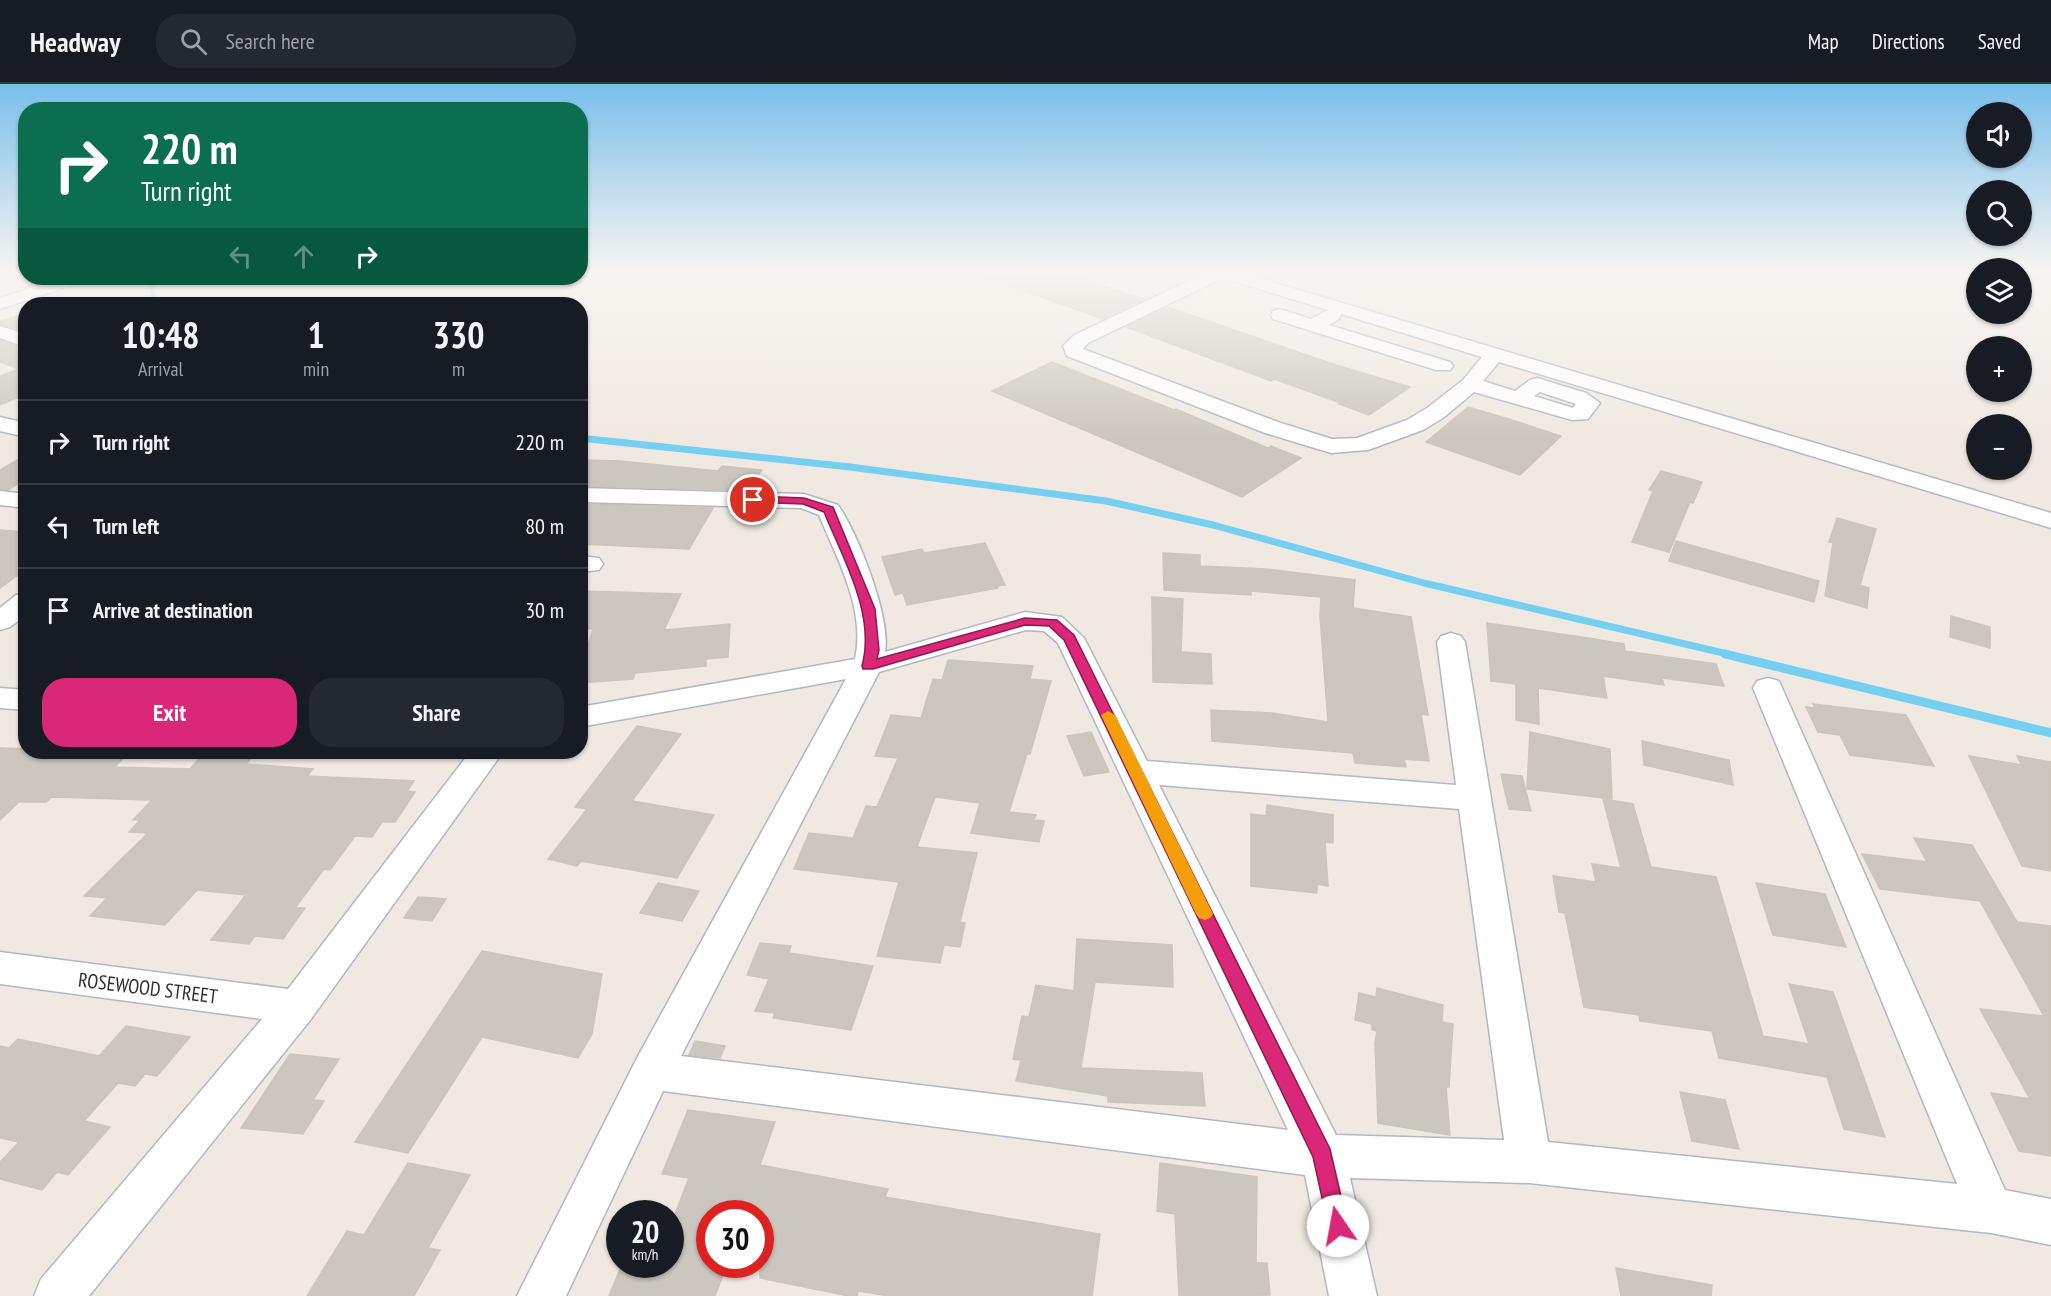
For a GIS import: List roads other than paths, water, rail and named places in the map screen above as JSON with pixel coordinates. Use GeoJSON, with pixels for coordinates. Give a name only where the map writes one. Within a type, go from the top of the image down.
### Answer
{"type":"FeatureCollection","features":[{"type":"Feature","properties":{"kind":"street"},"geometry":{"type":"LineString","coordinates":[[1104,328],[1081,339],[1073,346],[1074,352],[1273,428],[1331,446],[1360,445],[1415,425],[1435,413],[1470,384],[1495,354]]}},
{"type":"Feature","properties":{"kind":"street"},"geometry":{"type":"LineString","coordinates":[[1318,328],[1443,366]]}},
{"type":"Feature","properties":{"kind":"street"},"geometry":{"type":"LineString","coordinates":[[1403,328],[2051,521]]}},
{"type":"Feature","properties":{"kind":"street"},"geometry":{"type":"LineString","coordinates":[[0,332],[18,338]]}},
{"type":"Feature","properties":{"kind":"street"},"geometry":{"type":"LineString","coordinates":[[1406,356],[1434,337]]}},
{"type":"Feature","properties":{"kind":"street"},"geometry":{"type":"LineString","coordinates":[[1470,384],[1519,398]]}},
{"type":"Feature","properties":{"kind":"street"},"geometry":{"type":"LineString","coordinates":[[0,424],[18,428]]}},
{"type":"Feature","properties":{"kind":"street"},"geometry":{"type":"LineString","coordinates":[[541,1296],[652,1071],[868,666],[873,650],[868,609],[829,510],[804,501],[588,495]]}},
{"type":"Feature","properties":{"kind":"street"},"geometry":{"type":"LineString","coordinates":[[0,498],[18,500]]}},
{"type":"Feature","properties":{"kind":"street"},"geometry":{"type":"LineString","coordinates":[[0,621],[18,607]]}},
{"type":"Feature","properties":{"kind":"street"},"geometry":{"type":"LineString","coordinates":[[588,716],[868,666],[1025,621],[1053,622],[1070,638],[1323,1156],[1353,1296]]}},
{"type":"Feature","properties":{"kind":"street"},"geometry":{"type":"LineString","coordinates":[[1451,642],[1529,1162]]}},
{"type":"Feature","properties":{"kind":"street"},"geometry":{"type":"LineString","coordinates":[[1768,688],[1991,1210]]}},
{"type":"Feature","properties":{"kind":"street"},"geometry":{"type":"LineString","coordinates":[[0,698],[18,699]]}},
{"type":"Feature","properties":{"kind":"street"},"geometry":{"type":"LineString","coordinates":[[58,1296],[297,1007],[482,759]]}},
{"type":"Feature","properties":{"kind":"street"},"geometry":{"type":"LineString","coordinates":[[1136,772],[1474,798]]}},
{"type":"Feature","properties":{"kind":"street","name":"ROSEWOOD STREET"},"geometry":{"type":"LineString","coordinates":[[0,968],[297,1007]]}},
{"type":"Feature","properties":{"kind":"street"},"geometry":{"type":"LineString","coordinates":[[652,1071],[1323,1156],[1529,1162],[1991,1210],[2051,1222]]}},
{"type":"Feature","properties":{"kind":"waterway"},"geometry":{"type":"LineString","coordinates":[[588,439],[850,467],[1106,501],[1213,525],[1424,583],[1732,655]]}},
{"type":"Feature","properties":{"kind":"waterway"},"geometry":{"type":"LineString","coordinates":[[1725,654],[2051,733]]}}]}
